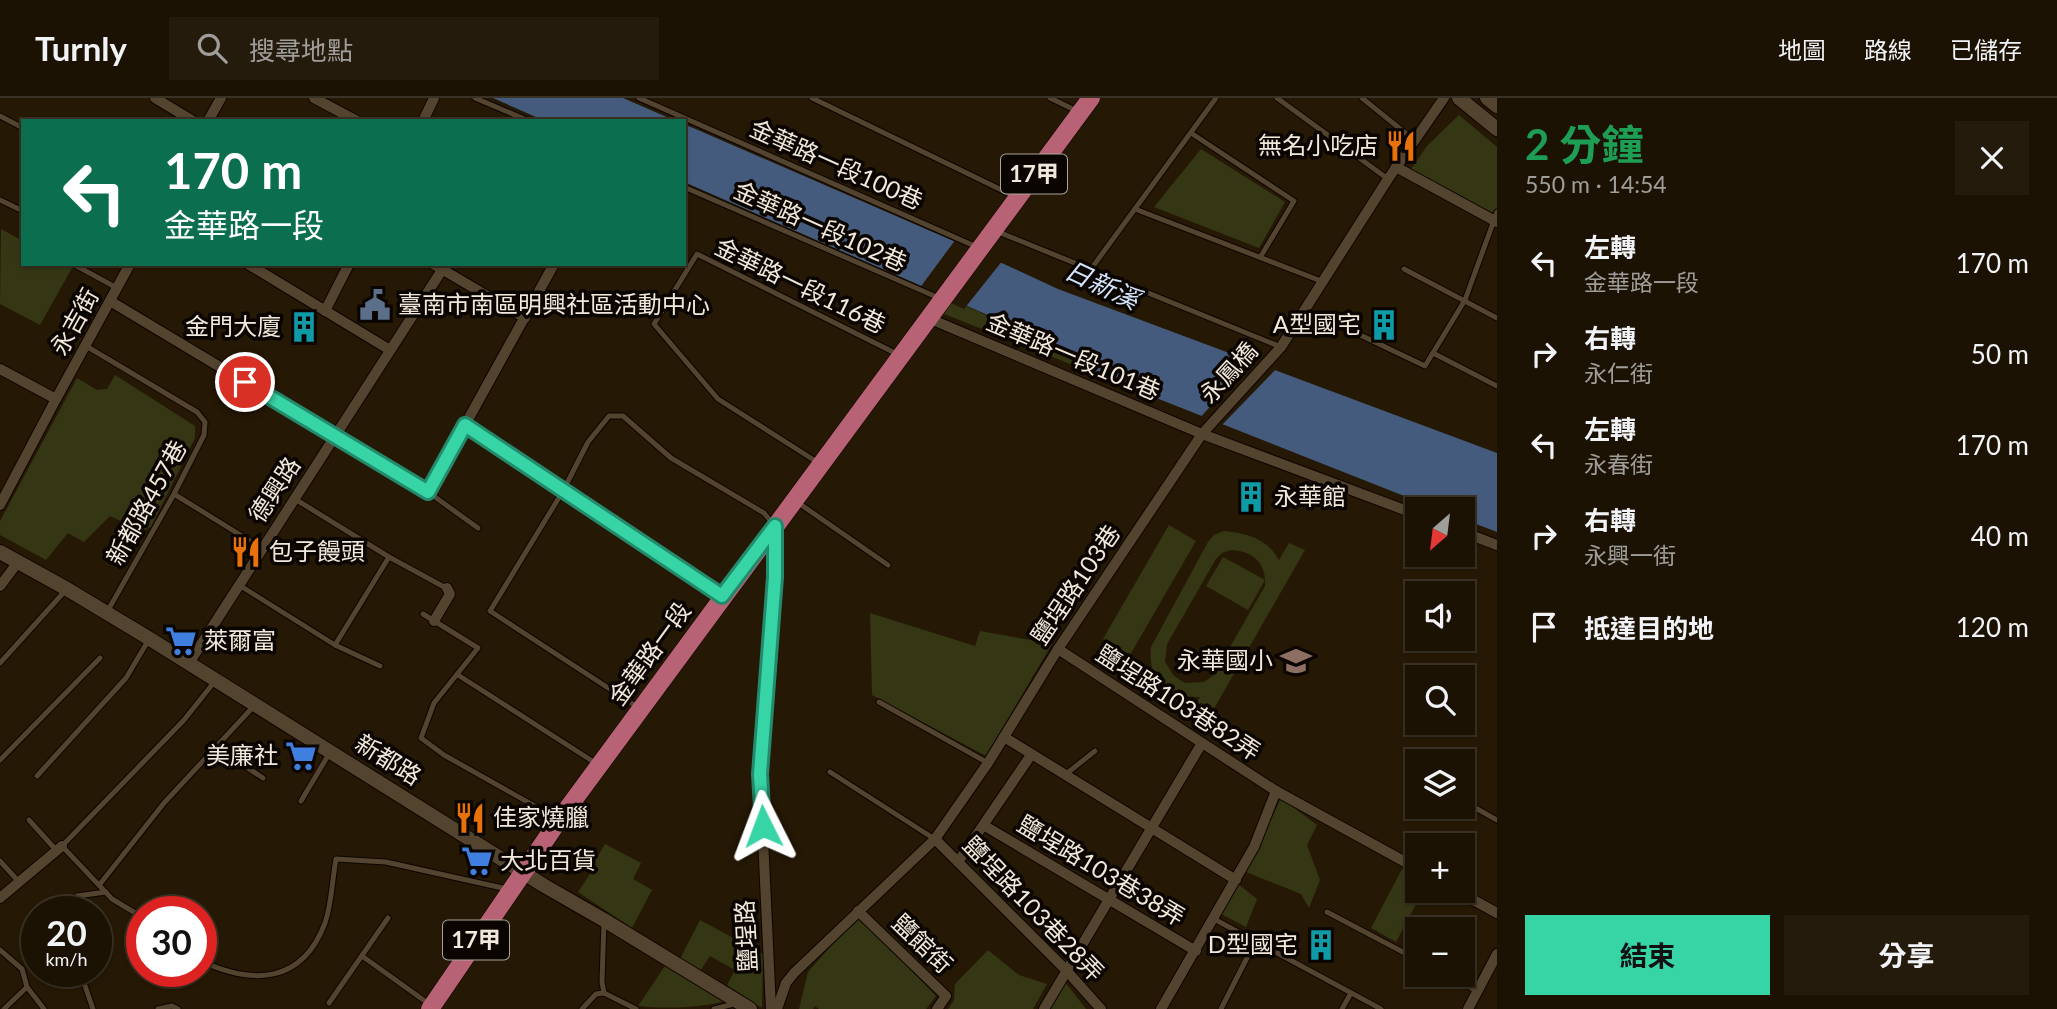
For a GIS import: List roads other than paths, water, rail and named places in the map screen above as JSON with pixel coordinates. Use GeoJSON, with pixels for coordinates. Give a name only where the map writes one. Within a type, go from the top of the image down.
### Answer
{"type":"FeatureCollection","features":[{"type":"Feature","properties":{"kind":"main road","name":"17甲"},"geometry":{"type":"LineString","coordinates":[[942,299],[1086,105]]}},
{"type":"Feature","properties":{"kind":"main road","name":"金華路一段"},"geometry":{"type":"LineString","coordinates":[[431,1008],[558,820],[942,299]]}},
{"type":"Feature","properties":{"kind":"street"},"geometry":{"type":"LineString","coordinates":[[155,98],[190,119]]}},
{"type":"Feature","properties":{"kind":"street"},"geometry":{"type":"LineString","coordinates":[[209,119],[221,98]]}},
{"type":"Feature","properties":{"kind":"street"},"geometry":{"type":"LineString","coordinates":[[314,98],[353,119]]}},
{"type":"Feature","properties":{"kind":"street"},"geometry":{"type":"LineString","coordinates":[[424,119],[434,98]]}},
{"type":"Feature","properties":{"kind":"street","name":"永鳳橋"},"geometry":{"type":"LineString","coordinates":[[1205,431],[1281,347],[1388,179],[1444,98]]}},
{"type":"Feature","properties":{"kind":"street"},"geometry":{"type":"LineString","coordinates":[[1459,98],[1497,129]]}},
{"type":"Feature","properties":{"kind":"street"},"geometry":{"type":"LineString","coordinates":[[1487,98],[1497,106]]}},
{"type":"Feature","properties":{"kind":"street"},"geometry":{"type":"LineString","coordinates":[[1396,167],[1496,218]]}},
{"type":"Feature","properties":{"kind":"street","name":"永吉街"},"geometry":{"type":"LineString","coordinates":[[0,505],[129,266]]}},
{"type":"Feature","properties":{"kind":"street"},"geometry":{"type":"LineString","coordinates":[[251,266],[390,350]]}},
{"type":"Feature","properties":{"kind":"street"},"geometry":{"type":"LineString","coordinates":[[325,311],[348,266]]}},
{"type":"Feature","properties":{"kind":"street"},"geometry":{"type":"LineString","coordinates":[[110,302],[428,492],[553,266]]}},
{"type":"Feature","properties":{"kind":"street"},"geometry":{"type":"LineString","coordinates":[[437,267],[525,318]]}},
{"type":"Feature","properties":{"kind":"street","name":"德興路"},"geometry":{"type":"LineString","coordinates":[[189,663],[390,350],[437,267]]}},
{"type":"Feature","properties":{"kind":"street","name":"金華路一段101巷"},"geometry":{"type":"LineString","coordinates":[[928,318],[1405,510]]}},
{"type":"Feature","properties":{"kind":"street"},"geometry":{"type":"LineString","coordinates":[[0,369],[56,399]]}},
{"type":"Feature","properties":{"kind":"street"},"geometry":{"type":"LineString","coordinates":[[465,425],[722,596]]}},
{"type":"Feature","properties":{"kind":"street","name":"鹽埕路103巷"},"geometry":{"type":"LineString","coordinates":[[777,1009],[786,983],[794,973],[935,839],[988,762],[1058,649],[1205,431]]}},
{"type":"Feature","properties":{"kind":"street","name":"鹽埕路"},"geometry":{"type":"LineString","coordinates":[[772,1009],[760,774],[775,577],[775,526]]}},
{"type":"Feature","properties":{"kind":"street"},"geometry":{"type":"LineString","coordinates":[[1475,537],[1497,545]]}},
{"type":"Feature","properties":{"kind":"street","name":"新都路"},"geometry":{"type":"LineString","coordinates":[[0,552],[216,679],[522,872],[604,919],[744,1006]]}},
{"type":"Feature","properties":{"kind":"street"},"geometry":{"type":"LineString","coordinates":[[0,586],[18,562]]}},
{"type":"Feature","properties":{"kind":"street"},"geometry":{"type":"LineString","coordinates":[[434,621],[450,594],[447,588]]}},
{"type":"Feature","properties":{"kind":"street","name":"鹽埕路103巷82弄"},"geometry":{"type":"LineString","coordinates":[[1058,649],[1276,791],[1405,862]]}},
{"type":"Feature","properties":{"kind":"street"},"geometry":{"type":"LineString","coordinates":[[1003,737],[1236,880]]}},
{"type":"Feature","properties":{"kind":"street"},"geometry":{"type":"LineString","coordinates":[[1044,1009],[1202,743]]}},
{"type":"Feature","properties":{"kind":"street"},"geometry":{"type":"LineString","coordinates":[[958,862],[1031,755]]}},
{"type":"Feature","properties":{"kind":"street"},"geometry":{"type":"LineString","coordinates":[[1161,1009],[1254,847],[1276,791]]}},
{"type":"Feature","properties":{"kind":"street","name":"鹽埕路103巷38弄"},"geometry":{"type":"LineString","coordinates":[[985,826],[1196,951]]}},
{"type":"Feature","properties":{"kind":"street","name":"鹽埕路103巷28弄"},"geometry":{"type":"LineString","coordinates":[[935,839],[1066,970],[1101,1009]]}},
{"type":"Feature","properties":{"kind":"street"},"geometry":{"type":"LineString","coordinates":[[0,898],[59,848]]}},
{"type":"Feature","properties":{"kind":"street"},"geometry":{"type":"LineString","coordinates":[[1475,901],[1497,913]]}},
{"type":"Feature","properties":{"kind":"street","name":"鹽館街"},"geometry":{"type":"LineString","coordinates":[[858,911],[946,996],[937,1009]]}},
{"type":"Feature","properties":{"kind":"street"},"geometry":{"type":"LineString","coordinates":[[1468,1009],[1497,954]]}},
{"type":"Feature","properties":{"kind":"lane"},"geometry":{"type":"LineString","coordinates":[[475,98],[524,119]]}},
{"type":"Feature","properties":{"kind":"lane","name":"金華路一段100巷"},"geometry":{"type":"LineString","coordinates":[[639,98],[979,249]]}},
{"type":"Feature","properties":{"kind":"lane"},"geometry":{"type":"LineString","coordinates":[[811,98],[1017,198]]}},
{"type":"Feature","properties":{"kind":"lane"},"geometry":{"type":"LineString","coordinates":[[1050,98],[1086,105]]}},
{"type":"Feature","properties":{"kind":"lane"},"geometry":{"type":"LineString","coordinates":[[1091,269],[1216,98]]}},
{"type":"Feature","properties":{"kind":"lane"},"geometry":{"type":"LineString","coordinates":[[1278,98],[1388,179]]}},
{"type":"Feature","properties":{"kind":"lane"},"geometry":{"type":"LineString","coordinates":[[1362,98],[1414,140]]}},
{"type":"Feature","properties":{"kind":"lane"},"geometry":{"type":"LineString","coordinates":[[0,117],[21,127]]}},
{"type":"Feature","properties":{"kind":"lane"},"geometry":{"type":"LineString","coordinates":[[1191,132],[1294,201],[1261,256]]}},
{"type":"Feature","properties":{"kind":"lane","name":"金華路一段102巷"},"geometry":{"type":"LineString","coordinates":[[686,188],[942,299]]}},
{"type":"Feature","properties":{"kind":"lane"},"geometry":{"type":"LineString","coordinates":[[0,200],[21,210]]}},
{"type":"Feature","properties":{"kind":"lane"},"geometry":{"type":"LineString","coordinates":[[1135,209],[1323,282]]}},
{"type":"Feature","properties":{"kind":"lane"},"geometry":{"type":"LineString","coordinates":[[1331,321],[1425,366],[1465,300],[1496,218]]}},
{"type":"Feature","properties":{"kind":"lane"},"geometry":{"type":"LineString","coordinates":[[993,230],[1281,347]]}},
{"type":"Feature","properties":{"kind":"lane","name":"金華路一段116巷"},"geometry":{"type":"LineString","coordinates":[[820,464],[719,399],[654,324],[696,254],[899,355]]}},
{"type":"Feature","properties":{"kind":"lane"},"geometry":{"type":"LineString","coordinates":[[77,266],[117,288]]}},
{"type":"Feature","properties":{"kind":"lane"},"geometry":{"type":"LineString","coordinates":[[1404,269],[1497,317]]}},
{"type":"Feature","properties":{"kind":"lane","name":"新都路457巷"},"geometry":{"type":"LineString","coordinates":[[86,346],[197,412],[205,422],[204,435],[174,494],[106,613]]}},
{"type":"Feature","properties":{"kind":"lane"},"geometry":{"type":"LineString","coordinates":[[1433,353],[1497,386]]}},
{"type":"Feature","properties":{"kind":"lane"},"geometry":{"type":"LineString","coordinates":[[640,708],[490,611],[563,491],[588,442],[609,416],[623,416],[671,458],[764,513],[775,526]]}},
{"type":"Feature","properties":{"kind":"lane"},"geometry":{"type":"LineString","coordinates":[[428,492],[478,528]]}},
{"type":"Feature","properties":{"kind":"lane"},"geometry":{"type":"LineString","coordinates":[[174,494],[263,548]]}},
{"type":"Feature","properties":{"kind":"lane"},"geometry":{"type":"LineString","coordinates":[[295,499],[389,557],[447,588]]}},
{"type":"Feature","properties":{"kind":"lane"},"geometry":{"type":"LineString","coordinates":[[794,500],[888,565]]}},
{"type":"Feature","properties":{"kind":"lane"},"geometry":{"type":"LineString","coordinates":[[335,645],[389,557]]}},
{"type":"Feature","properties":{"kind":"lane"},"geometry":{"type":"LineString","coordinates":[[239,585],[335,645],[380,666]]}},
{"type":"Feature","properties":{"kind":"lane"},"geometry":{"type":"LineString","coordinates":[[0,663],[67,589]]}},
{"type":"Feature","properties":{"kind":"lane"},"geometry":{"type":"LineString","coordinates":[[423,614],[478,648],[434,703],[421,738],[444,755],[558,820]]}},
{"type":"Feature","properties":{"kind":"lane"},"geometry":{"type":"LineString","coordinates":[[37,776],[126,678],[150,639]]}},
{"type":"Feature","properties":{"kind":"lane"},"geometry":{"type":"LineString","coordinates":[[0,760],[100,658]]}},
{"type":"Feature","properties":{"kind":"lane"},"geometry":{"type":"LineString","coordinates":[[458,675],[599,765]]}},
{"type":"Feature","properties":{"kind":"lane"},"geometry":{"type":"LineString","coordinates":[[59,848],[184,720],[216,679]]}},
{"type":"Feature","properties":{"kind":"lane"},"geometry":{"type":"LineString","coordinates":[[879,702],[988,762]]}},
{"type":"Feature","properties":{"kind":"lane"},"geometry":{"type":"LineString","coordinates":[[100,884],[164,803],[255,704]]}},
{"type":"Feature","properties":{"kind":"lane"},"geometry":{"type":"LineString","coordinates":[[216,747],[263,778]]}},
{"type":"Feature","properties":{"kind":"lane"},"geometry":{"type":"LineString","coordinates":[[301,801],[331,751]]}},
{"type":"Feature","properties":{"kind":"lane"},"geometry":{"type":"LineString","coordinates":[[1066,774],[1095,751]]}},
{"type":"Feature","properties":{"kind":"lane"},"geometry":{"type":"LineString","coordinates":[[830,772],[935,839]]}},
{"type":"Feature","properties":{"kind":"lane"},"geometry":{"type":"LineString","coordinates":[[1475,808],[1497,820]]}},
{"type":"Feature","properties":{"kind":"lane"},"geometry":{"type":"LineString","coordinates":[[29,820],[106,892],[126,906]]}},
{"type":"Feature","properties":{"kind":"lane"},"geometry":{"type":"LineString","coordinates":[[217,968],[249,977],[268,977],[299,961],[314,944],[326,922],[336,859],[386,862],[510,890]]}},
{"type":"Feature","properties":{"kind":"lane"},"geometry":{"type":"LineString","coordinates":[[0,861],[19,882]]}},
{"type":"Feature","properties":{"kind":"lane"},"geometry":{"type":"LineString","coordinates":[[77,896],[106,892]]}},
{"type":"Feature","properties":{"kind":"lane"},"geometry":{"type":"LineString","coordinates":[[1327,912],[1405,953]]}},
{"type":"Feature","properties":{"kind":"lane"},"geometry":{"type":"LineString","coordinates":[[329,1003],[388,918]]}},
{"type":"Feature","properties":{"kind":"lane"},"geometry":{"type":"LineString","coordinates":[[604,919],[604,993]]}},
{"type":"Feature","properties":{"kind":"lane"},"geometry":{"type":"LineString","coordinates":[[1214,919],[1381,1009]]}},
{"type":"Feature","properties":{"kind":"lane"},"geometry":{"type":"LineString","coordinates":[[1221,1009],[1255,942]]}},
{"type":"Feature","properties":{"kind":"lane"},"geometry":{"type":"LineString","coordinates":[[0,950],[21,968]]}},
{"type":"Feature","properties":{"kind":"lane"},"geometry":{"type":"LineString","coordinates":[[362,956],[431,1008]]}},
{"type":"Feature","properties":{"kind":"lane"},"geometry":{"type":"LineString","coordinates":[[4,1009],[27,987],[44,1009]]}},
{"type":"Feature","properties":{"kind":"lane"},"geometry":{"type":"LineString","coordinates":[[85,987],[93,1009]]}},
{"type":"Feature","properties":{"kind":"lane"},"geometry":{"type":"LineString","coordinates":[[1470,987],[1477,991]]}},
{"type":"Feature","properties":{"kind":"lane"},"geometry":{"type":"LineString","coordinates":[[582,1009],[596,994],[604,993],[636,1009]]}},
{"type":"Feature","properties":{"kind":"lane"},"geometry":{"type":"LineString","coordinates":[[1342,1009],[1351,993]]}},
{"type":"Feature","properties":{"kind":"lane"},"geometry":{"type":"LineString","coordinates":[[158,1009],[172,1006],[178,1009]]}},
{"type":"Feature","properties":{"kind":"lane"},"geometry":{"type":"LineString","coordinates":[[714,1009],[744,1006]]}},
{"type":"Feature","properties":{"kind":"water"},"geometry":{"type":"Polygon","coordinates":[[[493,98],[623,98],[671,119],[540,119],[493,98]]]}},
{"type":"Feature","properties":{"kind":"water"},"geometry":{"type":"Polygon","coordinates":[[[686,125],[1058,289],[1497,453],[1497,532],[1475,524],[1475,497],[1407,497],[1088,371],[1088,359],[686,183],[686,125]]]}},
{"type":"Feature","properties":{"kind":"place","name":"無名小吃店"},"geometry":{"type":"Point","coordinates":[1401,146]}},
{"type":"Feature","properties":{"kind":"place","name":"臺南市南區明興社區活動中心"},"geometry":{"type":"Point","coordinates":[375,305]}},
{"type":"Feature","properties":{"kind":"place","name":"A型國宅"},"geometry":{"type":"Point","coordinates":[1384,325]}},
{"type":"Feature","properties":{"kind":"place","name":"金門大廈"},"geometry":{"type":"Point","coordinates":[304,327]}},
{"type":"Feature","properties":{"kind":"place","name":"永華館"},"geometry":{"type":"Point","coordinates":[1251,497]}},
{"type":"Feature","properties":{"kind":"place","name":"包子饅頭"},"geometry":{"type":"Point","coordinates":[246,552]}},
{"type":"Feature","properties":{"kind":"place","name":"萊爾富"},"geometry":{"type":"Point","coordinates":[181,641]}},
{"type":"Feature","properties":{"kind":"place","name":"永華國小"},"geometry":{"type":"Point","coordinates":[1296,661]}},
{"type":"Feature","properties":{"kind":"place","name":"美廉社"},"geometry":{"type":"Point","coordinates":[301,756]}},
{"type":"Feature","properties":{"kind":"place","name":"佳家燒臘"},"geometry":{"type":"Point","coordinates":[470,818]}},
{"type":"Feature","properties":{"kind":"place","name":"大北百貨"},"geometry":{"type":"Point","coordinates":[477,861]}},
{"type":"Feature","properties":{"kind":"place","name":"D型國宅"},"geometry":{"type":"Point","coordinates":[1321,945]}},
{"type":"Feature","properties":{"kind":"water label","name":"日新溪"},"geometry":{"type":"Point","coordinates":[1102,285]}}]}
